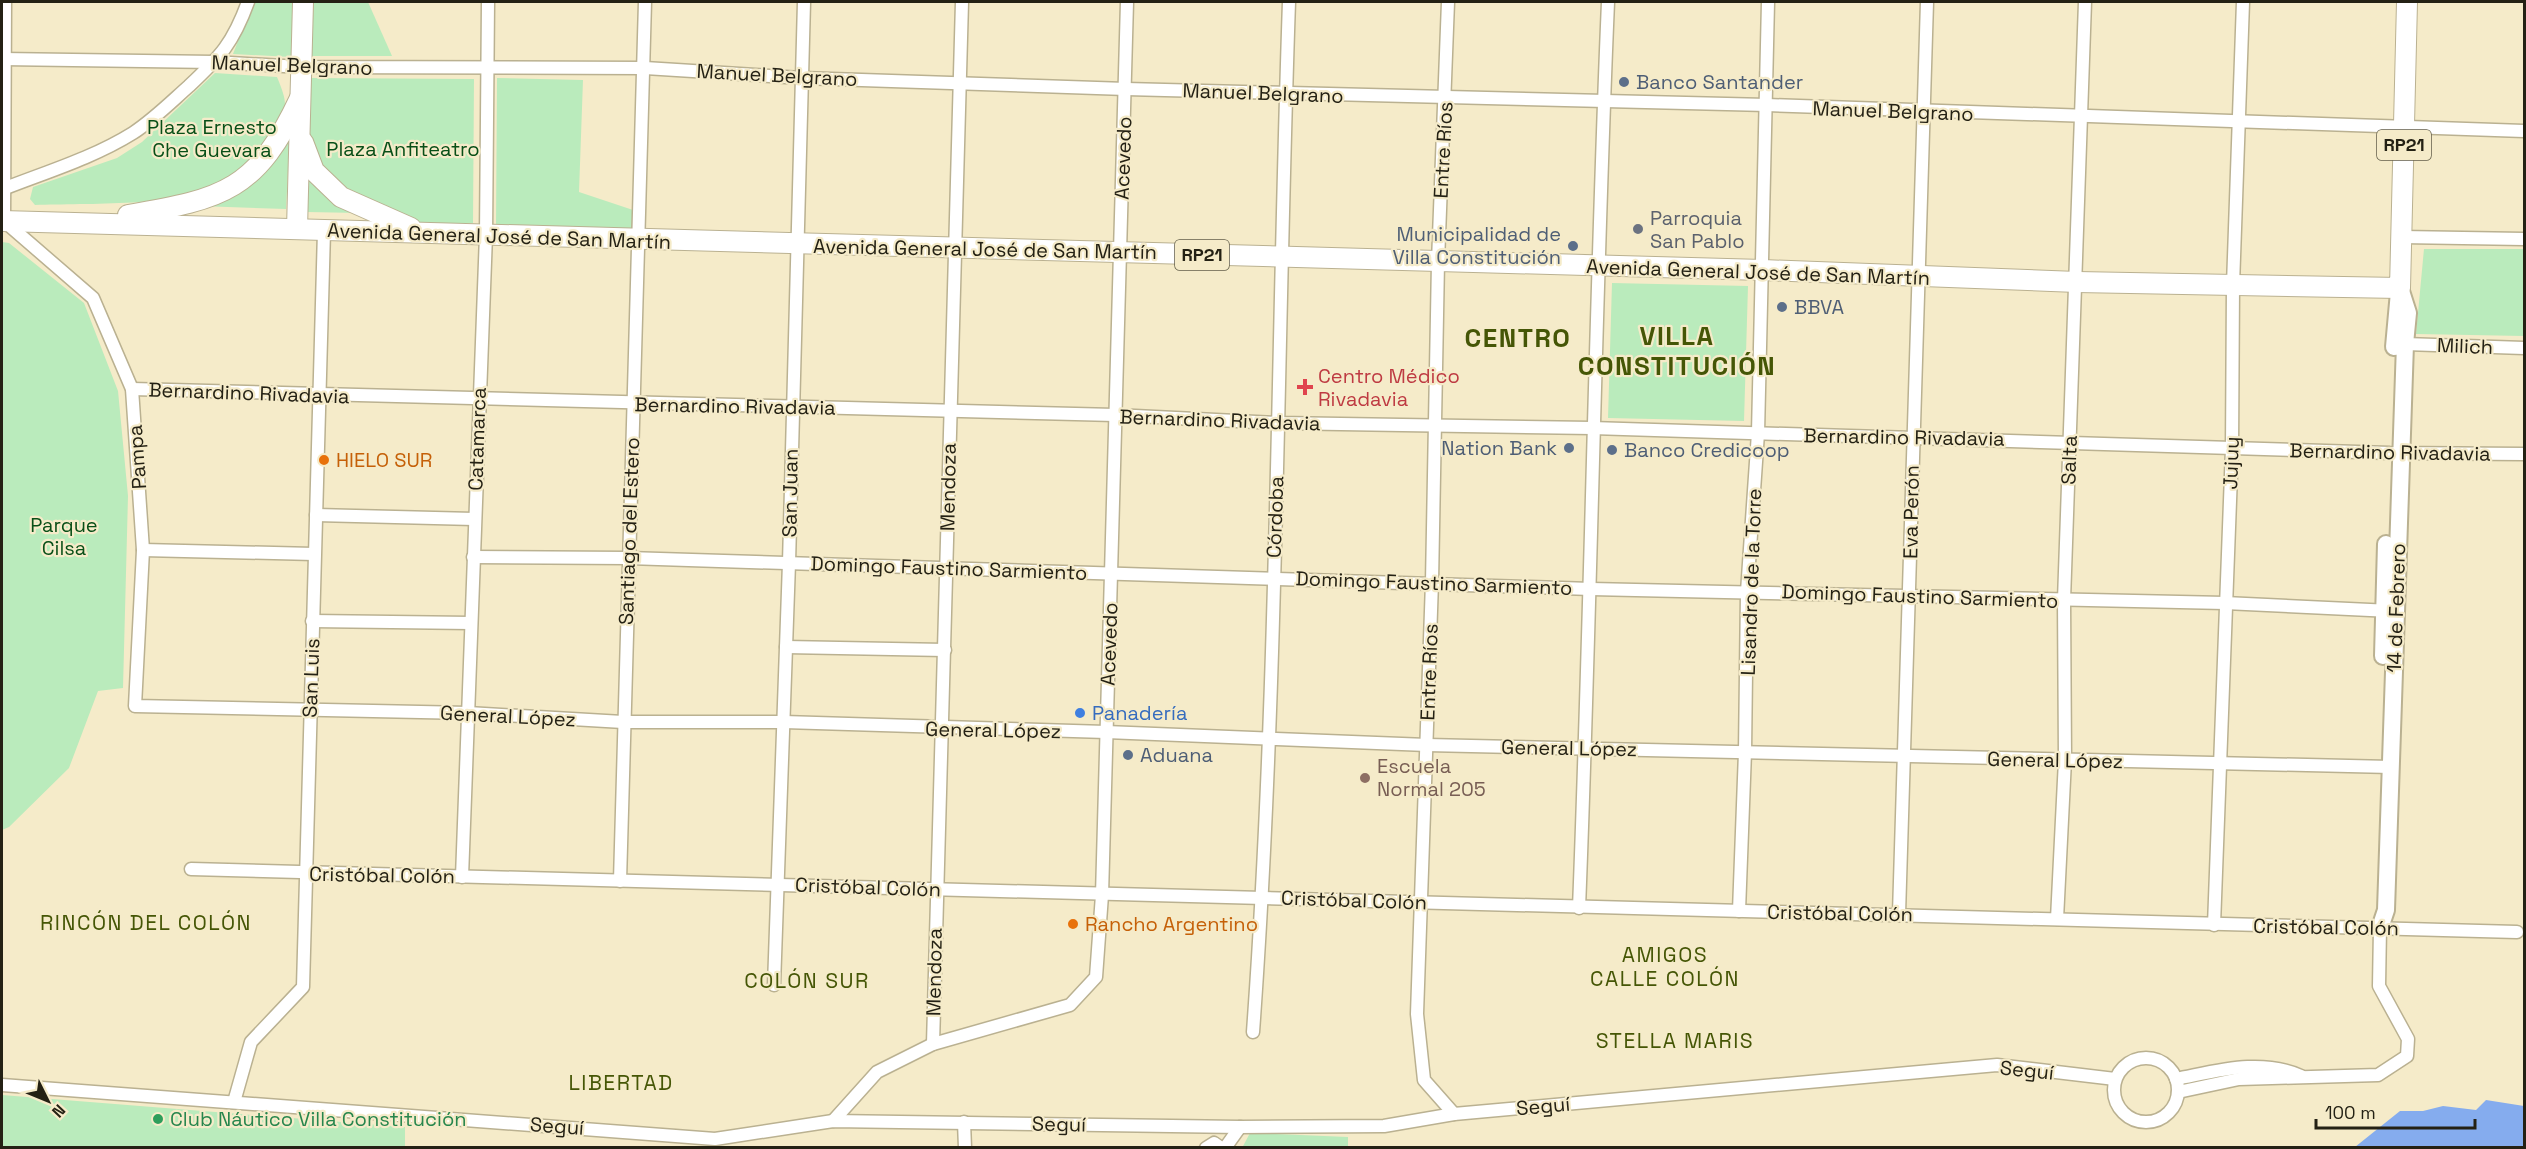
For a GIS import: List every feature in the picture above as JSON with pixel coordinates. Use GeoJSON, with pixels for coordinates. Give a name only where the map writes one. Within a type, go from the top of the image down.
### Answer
{"type":"FeatureCollection","features":[{"type":"Feature","properties":{"kind":"main road"},"geometry":{"type":"LineString","coordinates":[[297,228],[303,2]]}},
{"type":"Feature","properties":{"kind":"main road","name":"14 de Febrero"},"geometry":{"type":"LineString","coordinates":[[2380,928],[2386,910],[2389,611],[2395,453],[2396,314],[2400,288],[2402,237],[2407,2]]}},
{"type":"Feature","properties":{"kind":"main road"},"geometry":{"type":"LineString","coordinates":[[86,222],[190,204],[242,182],[264,160],[282,133],[300,98]]}},
{"type":"Feature","properties":{"kind":"main road"},"geometry":{"type":"LineString","coordinates":[[300,132],[314,171],[341,197],[424,234]]}},
{"type":"Feature","properties":{"kind":"main road","name":"Avenida General José de San Martín"},"geometry":{"type":"LineString","coordinates":[[3,221],[1763,270],[2077,282],[2400,288]]}},
{"type":"Feature","properties":{"kind":"main road","name":"14 de Febrero"},"geometry":{"type":"LineString","coordinates":[[2395,453],[2408,313],[2400,288]]}},
{"type":"Feature","properties":{"kind":"street"},"geometry":{"type":"LineString","coordinates":[[3,221],[5,2]]}},
{"type":"Feature","properties":{"kind":"street"},"geometry":{"type":"LineString","coordinates":[[3,189],[97,152],[133,132],[226,50],[237,31],[248,2]]}},
{"type":"Feature","properties":{"kind":"street","name":"Catamarca"},"geometry":{"type":"LineString","coordinates":[[462,877],[478,399],[486,235],[488,2]]}},
{"type":"Feature","properties":{"kind":"street","name":"Santiago del Estero"},"geometry":{"type":"LineString","coordinates":[[620,881],[628,558],[645,68],[645,2]]}},
{"type":"Feature","properties":{"kind":"street","name":"San Juan"},"geometry":{"type":"LineString","coordinates":[[774,985],[789,563],[804,2]]}},
{"type":"Feature","properties":{"kind":"street","name":"Mendoza"},"geometry":{"type":"LineString","coordinates":[[933,1044],[945,650],[953,248],[962,2]]}},
{"type":"Feature","properties":{"kind":"street","name":"Acevedo"},"geometry":{"type":"LineString","coordinates":[[833,1121],[877,1072],[933,1044],[1070,1005],[1096,977],[1102,895],[1127,2]]}},
{"type":"Feature","properties":{"kind":"street","name":"Córdoba"},"geometry":{"type":"LineString","coordinates":[[1253,1032],[1263,897],[1269,739],[1289,2]]}},
{"type":"Feature","properties":{"kind":"street","name":"Entre Ríos"},"geometry":{"type":"LineString","coordinates":[[1448,2],[1438,262],[1432,582],[1417,1014],[1424,1080],[1454,1114]]}},
{"type":"Feature","properties":{"kind":"street"},"geometry":{"type":"LineString","coordinates":[[1579,908],[1591,589],[1592,428],[1608,2]]}},
{"type":"Feature","properties":{"kind":"street","name":"Lisandro de la Torre"},"geometry":{"type":"LineString","coordinates":[[1739,911],[1745,752],[1747,592],[1758,434],[1767,105],[1767,2]]}},
{"type":"Feature","properties":{"kind":"street","name":"Eva Perón"},"geometry":{"type":"LineString","coordinates":[[1899,914],[1927,2]]}},
{"type":"Feature","properties":{"kind":"street","name":"Salta"},"geometry":{"type":"LineString","coordinates":[[2057,919],[2065,760],[2064,600],[2077,282],[2085,2]]}},
{"type":"Feature","properties":{"kind":"street","name":"Jujuy"},"geometry":{"type":"LineString","coordinates":[[2214,925],[2222,764],[2225,603],[2232,448],[2233,285],[2241,122],[2243,2]]}},
{"type":"Feature","properties":{"kind":"street","name":"Manuel Belgrano"},"geometry":{"type":"LineString","coordinates":[[3,59],[214,62],[301,67],[645,68],[802,78],[1126,89],[1767,105],[2524,131]]}},
{"type":"Feature","properties":{"kind":"street","name":"Pampa"},"geometry":{"type":"LineString","coordinates":[[3,221],[93,298],[132,389],[142,550],[135,706]]}},
{"type":"Feature","properties":{"kind":"street","name":"San Luis"},"geometry":{"type":"LineString","coordinates":[[234,1102],[251,1042],[303,987],[324,231]]}},
{"type":"Feature","properties":{"kind":"street"},"geometry":{"type":"LineString","coordinates":[[2402,237],[2524,238]]}},
{"type":"Feature","properties":{"kind":"street","name":"Milich"},"geometry":{"type":"LineString","coordinates":[[2404,344],[2524,348]]}},
{"type":"Feature","properties":{"kind":"street","name":"Bernardino Rivadavia"},"geometry":{"type":"LineString","coordinates":[[132,389],[633,404],[792,406],[950,413],[1115,415],[1279,423],[1592,428],[2070,441],[2395,453],[2524,454]]}},
{"type":"Feature","properties":{"kind":"street"},"geometry":{"type":"LineString","coordinates":[[316,515],[474,519]]}},
{"type":"Feature","properties":{"kind":"street"},"geometry":{"type":"LineString","coordinates":[[142,550],[314,554]]}},
{"type":"Feature","properties":{"kind":"street","name":"Domingo Faustino Sarmiento"},"geometry":{"type":"LineString","coordinates":[[473,557],[628,558],[1432,582],[1591,589],[2225,603],[2389,611]]}},
{"type":"Feature","properties":{"kind":"street"},"geometry":{"type":"LineString","coordinates":[[312,621],[471,623]]}},
{"type":"Feature","properties":{"kind":"street"},"geometry":{"type":"LineString","coordinates":[[786,647],[945,650]]}},
{"type":"Feature","properties":{"kind":"street","name":"General López"},"geometry":{"type":"LineString","coordinates":[[135,706],[468,713],[623,722],[784,722],[1427,745],[2386,766]]}},
{"type":"Feature","properties":{"kind":"street","name":"Cristóbal Colón"},"geometry":{"type":"LineString","coordinates":[[191,869],[307,874],[1102,895],[1263,897],[1579,908],[1899,914],[2214,925],[2517,932]]}},
{"type":"Feature","properties":{"kind":"street","name":"14 de Febrero"},"geometry":{"type":"LineString","coordinates":[[2304,1077],[2378,1075],[2407,1056],[2408,1040],[2379,986],[2380,928]]}},
{"type":"Feature","properties":{"kind":"street"},"geometry":{"type":"LineString","coordinates":[[2146,1057],[2164,1063],[2176,1079],[2178,1092],[2175,1102],[2161,1118],[2139,1121],[2121,1110],[2114,1090],[2115,1079],[2127,1064],[2146,1057]]}},
{"type":"Feature","properties":{"kind":"street","name":"Seguí"},"geometry":{"type":"LineString","coordinates":[[2,1085],[715,1139],[833,1121],[1240,1127],[1384,1125],[1454,1114],[1997,1065],[2115,1079]]}},
{"type":"Feature","properties":{"kind":"street"},"geometry":{"type":"LineString","coordinates":[[2176,1079],[2244,1066],[2284,1068],[2304,1077]]}},
{"type":"Feature","properties":{"kind":"street"},"geometry":{"type":"LineString","coordinates":[[2178,1092],[2239,1079],[2304,1077]]}},
{"type":"Feature","properties":{"kind":"street"},"geometry":{"type":"LineString","coordinates":[[964,1122],[965,1148]]}},
{"type":"Feature","properties":{"kind":"street"},"geometry":{"type":"LineString","coordinates":[[1206,1148],[1214,1143],[1223,1148],[1240,1127]]}},
{"type":"Feature","properties":{"kind":"green space"},"geometry":{"type":"Polygon","coordinates":[[[253,2],[293,2],[291,57],[233,54],[253,2]]]}},
{"type":"Feature","properties":{"kind":"green space"},"geometry":{"type":"Polygon","coordinates":[[[314,2],[368,2],[392,56],[310,56],[314,2]]]}},
{"type":"Feature","properties":{"kind":"green space","name":"Plaza Ernesto Che Guevara"},"geometry":{"type":"Polygon","coordinates":[[[215,73],[277,77],[284,96],[283,115],[265,145],[250,164],[231,180],[206,191],[159,200],[106,204],[35,205],[30,199],[33,187],[117,158],[142,142],[215,73]]]}},
{"type":"Feature","properties":{"kind":"green space","name":"Plaza Anfiteatro"},"geometry":{"type":"Polygon","coordinates":[[[311,78],[474,79],[473,223],[400,223],[314,171],[308,126],[311,78]]]}},
{"type":"Feature","properties":{"kind":"green space"},"geometry":{"type":"Polygon","coordinates":[[[497,78],[583,80],[579,192],[633,210],[632,231],[496,225],[497,78]]]}},
{"type":"Feature","properties":{"kind":"green space"},"geometry":{"type":"Polygon","coordinates":[[[290,130],[286,209],[199,206],[290,130]]]}},
{"type":"Feature","properties":{"kind":"green space"},"geometry":{"type":"Polygon","coordinates":[[[309,165],[359,213],[307,212],[309,165]]]}},
{"type":"Feature","properties":{"kind":"green space","name":"Parque Cilsa"},"geometry":{"type":"Polygon","coordinates":[[[2,242],[9,243],[84,303],[118,391],[128,496],[123,688],[98,691],[69,768],[9,827],[2,830],[2,242]]]}},
{"type":"Feature","properties":{"kind":"green space"},"geometry":{"type":"Polygon","coordinates":[[[2424,249],[2524,249],[2524,336],[2416,334],[2424,249]]]}},
{"type":"Feature","properties":{"kind":"green space"},"geometry":{"type":"Polygon","coordinates":[[[1612,283],[1748,286],[1744,421],[1608,418],[1612,283]]]}},
{"type":"Feature","properties":{"kind":"green space","name":"Club Náutico Villa Constitución"},"geometry":{"type":"Polygon","coordinates":[[[2,1095],[405,1127],[405,1147],[2,1147],[2,1095]]]}},
{"type":"Feature","properties":{"kind":"green space"},"geometry":{"type":"Polygon","coordinates":[[[1250,1133],[1348,1137],[1348,1147],[1242,1148],[1250,1133]]]}},
{"type":"Feature","properties":{"kind":"water"},"geometry":{"type":"Polygon","coordinates":[[[2486,1100],[2524,1106],[2524,1147],[2355,1147],[2400,1111],[2423,1111],[2443,1106],[2476,1110],[2486,1100]]]}},
{"type":"Feature","properties":{"kind":"place","name":"Banco Santander"},"geometry":{"type":"Point","coordinates":[1624,82]}},
{"type":"Feature","properties":{"kind":"place","name":"Parroquia San Pablo"},"geometry":{"type":"Point","coordinates":[1638,229]}},
{"type":"Feature","properties":{"kind":"place","name":"Municipalidad de Villa Constitución"},"geometry":{"type":"Point","coordinates":[1573,246]}},
{"type":"Feature","properties":{"kind":"place","name":"BBVA"},"geometry":{"type":"Point","coordinates":[1782,307]}},
{"type":"Feature","properties":{"kind":"place","name":"Centro Médico Rivadavia"},"geometry":{"type":"Point","coordinates":[1305,387]}},
{"type":"Feature","properties":{"kind":"place","name":"Nation Bank"},"geometry":{"type":"Point","coordinates":[1569,448]}},
{"type":"Feature","properties":{"kind":"place","name":"Banco Credicoop"},"geometry":{"type":"Point","coordinates":[1612,450]}},
{"type":"Feature","properties":{"kind":"place","name":"HIELO SUR"},"geometry":{"type":"Point","coordinates":[324,460]}},
{"type":"Feature","properties":{"kind":"place","name":"Panadería"},"geometry":{"type":"Point","coordinates":[1080,713]}},
{"type":"Feature","properties":{"kind":"place","name":"Aduana"},"geometry":{"type":"Point","coordinates":[1128,755]}},
{"type":"Feature","properties":{"kind":"place","name":"Escuela Normal 205"},"geometry":{"type":"Point","coordinates":[1365,778]}},
{"type":"Feature","properties":{"kind":"place","name":"Rancho Argentino"},"geometry":{"type":"Point","coordinates":[1073,924]}},
{"type":"Feature","properties":{"kind":"place","name":"Club Náutico Villa Constitución"},"geometry":{"type":"Point","coordinates":[158,1119]}},
{"type":"Feature","properties":{"kind":"district","name":"CENTRO"},"geometry":{"type":"Point","coordinates":[1518,338]}},
{"type":"Feature","properties":{"kind":"district","name":"VILLA CONSTITUCIÓN"},"geometry":{"type":"Point","coordinates":[1677,351]}},
{"type":"Feature","properties":{"kind":"district","name":"RINCÓN DEL COLÓN"},"geometry":{"type":"Point","coordinates":[146,923]}},
{"type":"Feature","properties":{"kind":"district","name":"AMIGOS CALLE COLÓN"},"geometry":{"type":"Point","coordinates":[1665,967]}},
{"type":"Feature","properties":{"kind":"district","name":"COLÓN SUR"},"geometry":{"type":"Point","coordinates":[807,981]}},
{"type":"Feature","properties":{"kind":"district","name":"STELLA MARIS"},"geometry":{"type":"Point","coordinates":[1675,1041]}},
{"type":"Feature","properties":{"kind":"district","name":"LIBERTAD"},"geometry":{"type":"Point","coordinates":[621,1083]}}]}
